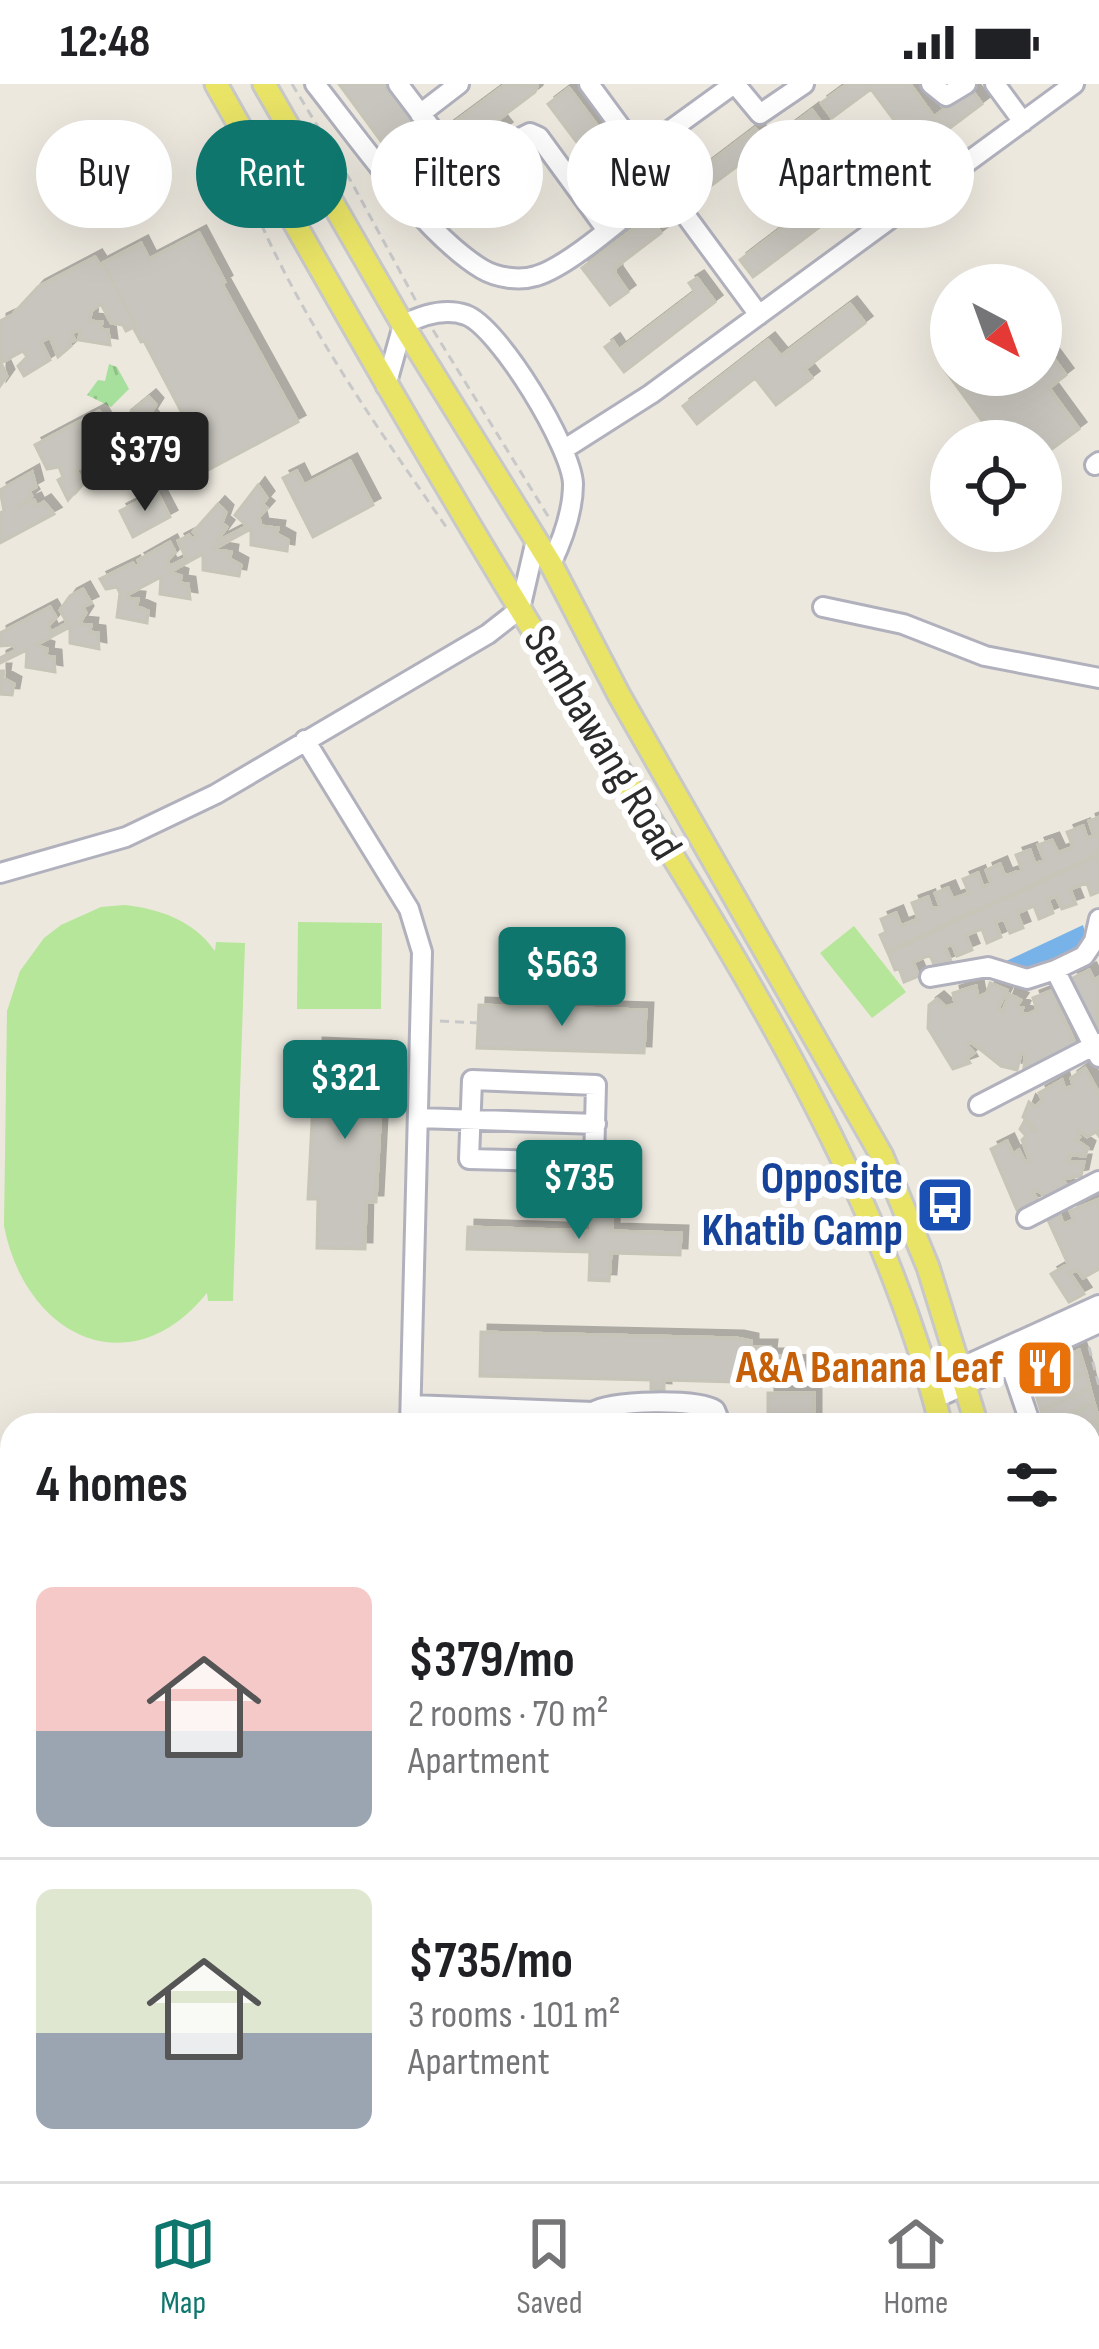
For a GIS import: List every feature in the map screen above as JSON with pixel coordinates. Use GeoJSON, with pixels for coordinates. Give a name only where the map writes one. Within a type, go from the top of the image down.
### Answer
{"type":"FeatureCollection","features":[{"type":"Feature","properties":{"kind":"main road","name":"Sembawang Road"},"geometry":{"type":"LineString","coordinates":[[215,84],[386,386],[701,906],[855,1181],[897,1285],[938,1413]]}},
{"type":"Feature","properties":{"kind":"main road","name":"Sembawang Road"},"geometry":{"type":"LineString","coordinates":[[264,84],[403,325],[551,565],[619,695],[882,1156],[928,1268],[973,1413]]}},
{"type":"Feature","properties":{"kind":"street"},"geometry":{"type":"LineString","coordinates":[[315,84],[394,184],[479,267],[512,278],[535,277],[606,229],[539,137],[530,133],[522,137],[467,175],[400,85]]}},
{"type":"Feature","properties":{"kind":"street"},"geometry":{"type":"LineString","coordinates":[[420,114],[460,84]]}},
{"type":"Feature","properties":{"kind":"street"},"geometry":{"type":"LineString","coordinates":[[589,84],[616,120]]}},
{"type":"Feature","properties":{"kind":"street"},"geometry":{"type":"LineString","coordinates":[[685,120],[735,84],[760,114],[804,84]]}},
{"type":"Feature","properties":{"kind":"street"},"geometry":{"type":"LineString","coordinates":[[931,84],[946,96],[966,84]]}},
{"type":"Feature","properties":{"kind":"street"},"geometry":{"type":"LineString","coordinates":[[995,84],[1023,122]]}},
{"type":"Feature","properties":{"kind":"street"},"geometry":{"type":"LineString","coordinates":[[563,450],[651,394],[1074,84]]}},
{"type":"Feature","properties":{"kind":"street"},"geometry":{"type":"LineString","coordinates":[[695,228],[759,315]]}},
{"type":"Feature","properties":{"kind":"street"},"geometry":{"type":"LineString","coordinates":[[386,386],[403,325],[423,315],[470,316],[501,344],[563,450],[573,486],[563,540],[551,565]]}},
{"type":"Feature","properties":{"kind":"street"},"geometry":{"type":"LineString","coordinates":[[0,873],[126,837],[216,794],[488,634],[520,609],[536,539]]}},
{"type":"Feature","properties":{"kind":"street"},"geometry":{"type":"LineString","coordinates":[[824,607],[902,624],[985,656],[1099,678]]}},
{"type":"Feature","properties":{"kind":"street"},"geometry":{"type":"LineString","coordinates":[[305,740],[409,909],[422,952],[410,1413]]}},
{"type":"Feature","properties":{"kind":"street"},"geometry":{"type":"LineString","coordinates":[[930,977],[988,967],[1018,980],[1055,970],[1084,956],[1099,920]]}},
{"type":"Feature","properties":{"kind":"street"},"geometry":{"type":"LineString","coordinates":[[979,1105],[1097,1049],[1055,970]]}},
{"type":"Feature","properties":{"kind":"street"},"geometry":{"type":"LineString","coordinates":[[472,1080],[596,1084],[596,1124],[593,1162],[469,1160],[472,1080]]}},
{"type":"Feature","properties":{"kind":"street"},"geometry":{"type":"LineString","coordinates":[[418,1118],[596,1124]]}},
{"type":"Feature","properties":{"kind":"street"},"geometry":{"type":"LineString","coordinates":[[1027,1218],[1099,1180]]}},
{"type":"Feature","properties":{"kind":"street"},"geometry":{"type":"LineString","coordinates":[[932,1391],[1008,1357],[1099,1305]]}},
{"type":"Feature","properties":{"kind":"street"},"geometry":{"type":"LineString","coordinates":[[1008,1357],[1092,1329]]}},
{"type":"Feature","properties":{"kind":"street"},"geometry":{"type":"LineString","coordinates":[[1008,1357],[1027,1413]]}},
{"type":"Feature","properties":{"kind":"street"},"geometry":{"type":"LineString","coordinates":[[600,1413],[610,1404],[698,1404],[717,1413]]}},
{"type":"Feature","properties":{"kind":"path"},"geometry":{"type":"LineString","coordinates":[[263,228],[355,396],[458,543]]}},
{"type":"Feature","properties":{"kind":"path"},"geometry":{"type":"LineString","coordinates":[[420,1019],[478,1023]]}},
{"type":"Feature","properties":{"kind":"path"},"geometry":{"type":"LineString","coordinates":[[1092,1329],[1099,1386]]}},
{"type":"Feature","properties":{"kind":"green space"},"geometry":{"type":"Polygon","coordinates":[[[109,364],[117,367],[129,389],[111,407],[87,395],[98,380],[105,381],[109,364]]]}},
{"type":"Feature","properties":{"kind":"green space"},"geometry":{"type":"Polygon","coordinates":[[[124,905],[175,918],[197,931],[215,951],[216,942],[245,943],[233,1301],[208,1301],[207,1293],[177,1322],[145,1338],[114,1343],[84,1336],[57,1320],[34,1296],[16,1264],[4,1226],[7,1011],[20,971],[44,938],[101,907],[124,905]]]}},
{"type":"Feature","properties":{"kind":"green space"},"geometry":{"type":"Polygon","coordinates":[[[298,922],[382,923],[381,1009],[297,1009],[298,922]]]}},
{"type":"Feature","properties":{"kind":"green space"},"geometry":{"type":"Polygon","coordinates":[[[854,926],[906,992],[872,1018],[820,953],[854,926]]]}},
{"type":"Feature","properties":{"kind":"water"},"geometry":{"type":"Polygon","coordinates":[[[1083,925],[1089,947],[1035,980],[1004,962],[1083,925]]]}},
{"type":"Feature","properties":{"kind":"building"},"geometry":{"type":"Polygon","coordinates":[[[339,84],[386,84],[412,120],[371,120],[371,128],[339,84]]]}},
{"type":"Feature","properties":{"kind":"building"},"geometry":{"type":"Polygon","coordinates":[[[506,84],[537,86],[498,120],[457,120],[506,84]]]}},
{"type":"Feature","properties":{"kind":"building"},"geometry":{"type":"Polygon","coordinates":[[[847,84],[910,84],[934,117],[971,89],[982,104],[961,120],[894,120],[871,89],[832,118],[821,103],[847,84]]]}},
{"type":"Feature","properties":{"kind":"building"},"geometry":{"type":"Polygon","coordinates":[[[569,88],[593,120],[567,120],[567,129],[548,104],[569,88]]]}},
{"type":"Feature","properties":{"kind":"building"},"geometry":{"type":"Polygon","coordinates":[[[812,110],[819,120],[799,120],[812,110]]]}},
{"type":"Feature","properties":{"kind":"building"},"geometry":{"type":"Polygon","coordinates":[[[737,142],[737,166],[713,184],[713,160],[737,142]]]}},
{"type":"Feature","properties":{"kind":"building"},"geometry":{"type":"Polygon","coordinates":[[[635,228],[657,228],[661,233],[615,268],[628,292],[610,305],[582,268],[635,228]]]}},
{"type":"Feature","properties":{"kind":"building"},"geometry":{"type":"Polygon","coordinates":[[[782,228],[818,228],[753,277],[740,260],[782,228]]]}},
{"type":"Feature","properties":{"kind":"building"},"geometry":{"type":"Polygon","coordinates":[[[199,233],[298,422],[208,470],[103,263],[141,243],[149,259],[199,233]]]}},
{"type":"Feature","properties":{"kind":"building"},"geometry":{"type":"Polygon","coordinates":[[[95,257],[103,263],[136,326],[126,331],[123,325],[111,323],[101,304],[91,311],[90,321],[102,322],[110,345],[79,340],[80,331],[76,331],[71,333],[75,340],[71,346],[58,357],[50,337],[41,342],[50,360],[24,376],[18,366],[27,357],[23,351],[1,363],[7,376],[0,386],[0,321],[38,287],[95,257]]]}},
{"type":"Feature","properties":{"kind":"building"},"geometry":{"type":"Polygon","coordinates":[[[697,278],[715,302],[624,372],[605,347],[613,341],[619,350],[695,292],[689,283],[697,278]]]}},
{"type":"Feature","properties":{"kind":"building"},"geometry":{"type":"Polygon","coordinates":[[[850,304],[865,323],[805,369],[812,378],[776,405],[755,378],[697,424],[683,406],[768,340],[781,356],[850,304]]]}},
{"type":"Feature","properties":{"kind":"building"},"geometry":{"type":"Polygon","coordinates":[[[964,396],[1055,396],[1079,429],[1062,442],[1062,420],[981,420],[964,396]]]}},
{"type":"Feature","properties":{"kind":"building"},"geometry":{"type":"Polygon","coordinates":[[[149,397],[156,405],[149,416],[153,421],[142,430],[144,435],[158,429],[160,436],[171,436],[175,447],[134,461],[125,444],[116,449],[128,468],[106,475],[108,479],[101,483],[91,462],[76,470],[83,483],[68,500],[58,480],[63,477],[59,467],[47,469],[35,445],[99,411],[112,434],[104,443],[107,448],[132,435],[123,425],[128,421],[125,417],[149,397]]]}},
{"type":"Feature","properties":{"kind":"building"},"geometry":{"type":"Polygon","coordinates":[[[350,461],[373,505],[313,537],[283,478],[297,471],[304,485],[350,461]]]}},
{"type":"Feature","properties":{"kind":"building"},"geometry":{"type":"Polygon","coordinates":[[[32,472],[36,487],[18,507],[34,500],[37,506],[44,502],[54,514],[0,543],[0,513],[4,511],[0,490],[32,472]]]}},
{"type":"Feature","properties":{"kind":"building"},"geometry":{"type":"Polygon","coordinates":[[[258,485],[267,498],[262,504],[267,508],[259,517],[261,526],[278,528],[277,534],[288,540],[287,551],[251,545],[251,529],[214,549],[231,552],[230,559],[241,565],[239,576],[203,570],[203,554],[170,572],[181,576],[180,583],[188,584],[190,599],[160,594],[161,577],[126,598],[138,599],[137,606],[148,611],[147,623],[117,617],[120,593],[117,587],[106,589],[100,579],[133,563],[135,567],[138,560],[170,542],[175,552],[167,561],[170,566],[186,558],[178,541],[189,535],[193,539],[197,535],[193,532],[218,504],[226,512],[222,523],[227,527],[216,542],[247,526],[235,515],[258,485]]]}},
{"type":"Feature","properties":{"kind":"building"},"geometry":{"type":"Polygon","coordinates":[[[157,492],[170,517],[133,537],[120,511],[157,492]]]}},
{"type":"Feature","properties":{"kind":"building"},"geometry":{"type":"Polygon","coordinates":[[[83,589],[91,603],[83,607],[86,613],[79,624],[91,625],[90,632],[98,633],[99,649],[70,643],[70,627],[36,645],[47,649],[46,656],[54,657],[55,672],[26,667],[27,650],[0,663],[0,658],[16,650],[13,645],[1,646],[0,633],[50,607],[56,617],[48,626],[51,632],[67,623],[60,610],[83,589]]]}},
{"type":"Feature","properties":{"kind":"building"},"geometry":{"type":"Polygon","coordinates":[[[0,671],[14,684],[12,695],[0,694],[0,671]]]}},
{"type":"Feature","properties":{"kind":"building"},"geometry":{"type":"Polygon","coordinates":[[[1099,817],[1099,854],[887,951],[880,935],[886,932],[881,919],[896,913],[901,926],[918,919],[912,903],[928,897],[932,909],[940,906],[935,893],[948,888],[953,899],[969,893],[963,879],[978,873],[983,887],[991,883],[986,870],[1000,864],[1005,876],[1022,870],[1016,855],[1030,850],[1035,864],[1044,860],[1038,845],[1052,840],[1058,853],[1073,847],[1067,832],[1083,826],[1087,838],[1094,836],[1089,821],[1099,817]]]}},
{"type":"Feature","properties":{"kind":"building"},"geometry":{"type":"Polygon","coordinates":[[[1099,855],[1099,892],[1091,895],[1087,883],[1070,889],[1076,904],[1062,909],[1056,896],[1048,899],[1053,913],[1039,919],[1034,906],[1017,913],[1023,928],[1010,933],[1004,919],[995,922],[1001,937],[987,943],[982,929],[966,935],[972,950],[957,956],[952,944],[945,947],[951,961],[935,967],[930,955],[913,962],[919,976],[904,982],[899,968],[895,970],[888,953],[1099,855]]]}},
{"type":"Feature","properties":{"kind":"building"},"geometry":{"type":"Polygon","coordinates":[[[1089,970],[1094,980],[1099,977],[1097,1042],[1071,979],[1089,970]]]}},
{"type":"Feature","properties":{"kind":"building"},"geometry":{"type":"Polygon","coordinates":[[[990,983],[1007,990],[998,1009],[1003,1011],[1009,994],[1021,1000],[1017,1006],[1028,1014],[1037,1010],[1033,998],[1051,991],[1079,1051],[1024,1068],[1025,1055],[1021,1054],[1017,1070],[1001,1066],[971,1042],[967,1045],[974,1053],[967,1058],[970,1063],[953,1069],[928,1028],[929,1005],[937,999],[946,1007],[955,1004],[953,993],[976,986],[978,997],[987,993],[990,983]]]}},
{"type":"Feature","properties":{"kind":"building"},"geometry":{"type":"Polygon","coordinates":[[[479,1005],[646,1010],[644,1053],[477,1048],[479,1005]]]}},
{"type":"Feature","properties":{"kind":"building"},"geometry":{"type":"Polygon","coordinates":[[[316,1045],[384,1048],[376,1202],[366,1202],[365,1249],[317,1248],[318,1199],[308,1199],[316,1045]]]}},
{"type":"Feature","properties":{"kind":"building"},"geometry":{"type":"Polygon","coordinates":[[[1085,1068],[1099,1093],[1099,1136],[1077,1133],[1076,1140],[1088,1148],[1085,1156],[1070,1155],[1069,1162],[1084,1162],[1081,1176],[1063,1179],[1067,1186],[1059,1192],[1045,1196],[1037,1190],[1033,1193],[1038,1200],[1017,1210],[991,1149],[1007,1141],[1013,1154],[1019,1150],[1025,1162],[1029,1159],[1022,1140],[1026,1136],[1020,1129],[1024,1122],[1036,1129],[1023,1117],[1029,1102],[1035,1107],[1042,1100],[1039,1093],[1062,1080],[1065,1089],[1073,1085],[1071,1078],[1085,1068]]]}},
{"type":"Feature","properties":{"kind":"building"},"geometry":{"type":"Polygon","coordinates":[[[1099,1199],[1099,1269],[1083,1278],[1077,1270],[1070,1273],[1084,1294],[1069,1302],[1051,1274],[1068,1264],[1048,1220],[1060,1215],[1063,1224],[1074,1220],[1070,1211],[1099,1199]]]}},
{"type":"Feature","properties":{"kind":"building"},"geometry":{"type":"Polygon","coordinates":[[[592,1207],[613,1207],[612,1231],[681,1233],[680,1255],[611,1253],[609,1281],[589,1280],[590,1252],[467,1249],[468,1227],[591,1231],[592,1207]]]}},
{"type":"Feature","properties":{"kind":"building"},"geometry":{"type":"Polygon","coordinates":[[[481,1332],[737,1338],[751,1341],[751,1347],[770,1347],[769,1356],[787,1356],[787,1362],[803,1363],[803,1379],[766,1381],[766,1372],[750,1371],[750,1375],[735,1375],[735,1382],[664,1380],[664,1390],[651,1389],[651,1380],[480,1376],[481,1332]]]}},
{"type":"Feature","properties":{"kind":"building"},"geometry":{"type":"Polygon","coordinates":[[[1079,1350],[1086,1372],[1036,1395],[1032,1382],[1036,1370],[1079,1350]]]}},
{"type":"Feature","properties":{"kind":"building"},"geometry":{"type":"Polygon","coordinates":[[[1086,1372],[1090,1388],[1041,1411],[1036,1395],[1086,1372]]]}},
{"type":"Feature","properties":{"kind":"building"},"geometry":{"type":"Polygon","coordinates":[[[1090,1388],[1094,1403],[1072,1413],[1041,1411],[1090,1388]]]}},
{"type":"Feature","properties":{"kind":"building"},"geometry":{"type":"Polygon","coordinates":[[[768,1393],[814,1393],[814,1413],[768,1413],[768,1393]]]}},
{"type":"Feature","properties":{"kind":"building"},"geometry":{"type":"Polygon","coordinates":[[[1094,1403],[1097,1413],[1074,1413],[1094,1403]]]}},
{"type":"Feature","properties":{"kind":"building"},"geometry":{"type":"Polygon","coordinates":[[[611,1407],[703,1409],[703,1413],[611,1413],[611,1407]]]}},
{"type":"Feature","properties":{"kind":"place","name":"Opposite Khatib Camp"},"geometry":{"type":"Point","coordinates":[945,1205]}},
{"type":"Feature","properties":{"kind":"place","name":"A&A Banana Leaf"},"geometry":{"type":"Point","coordinates":[1045,1368]}}]}
